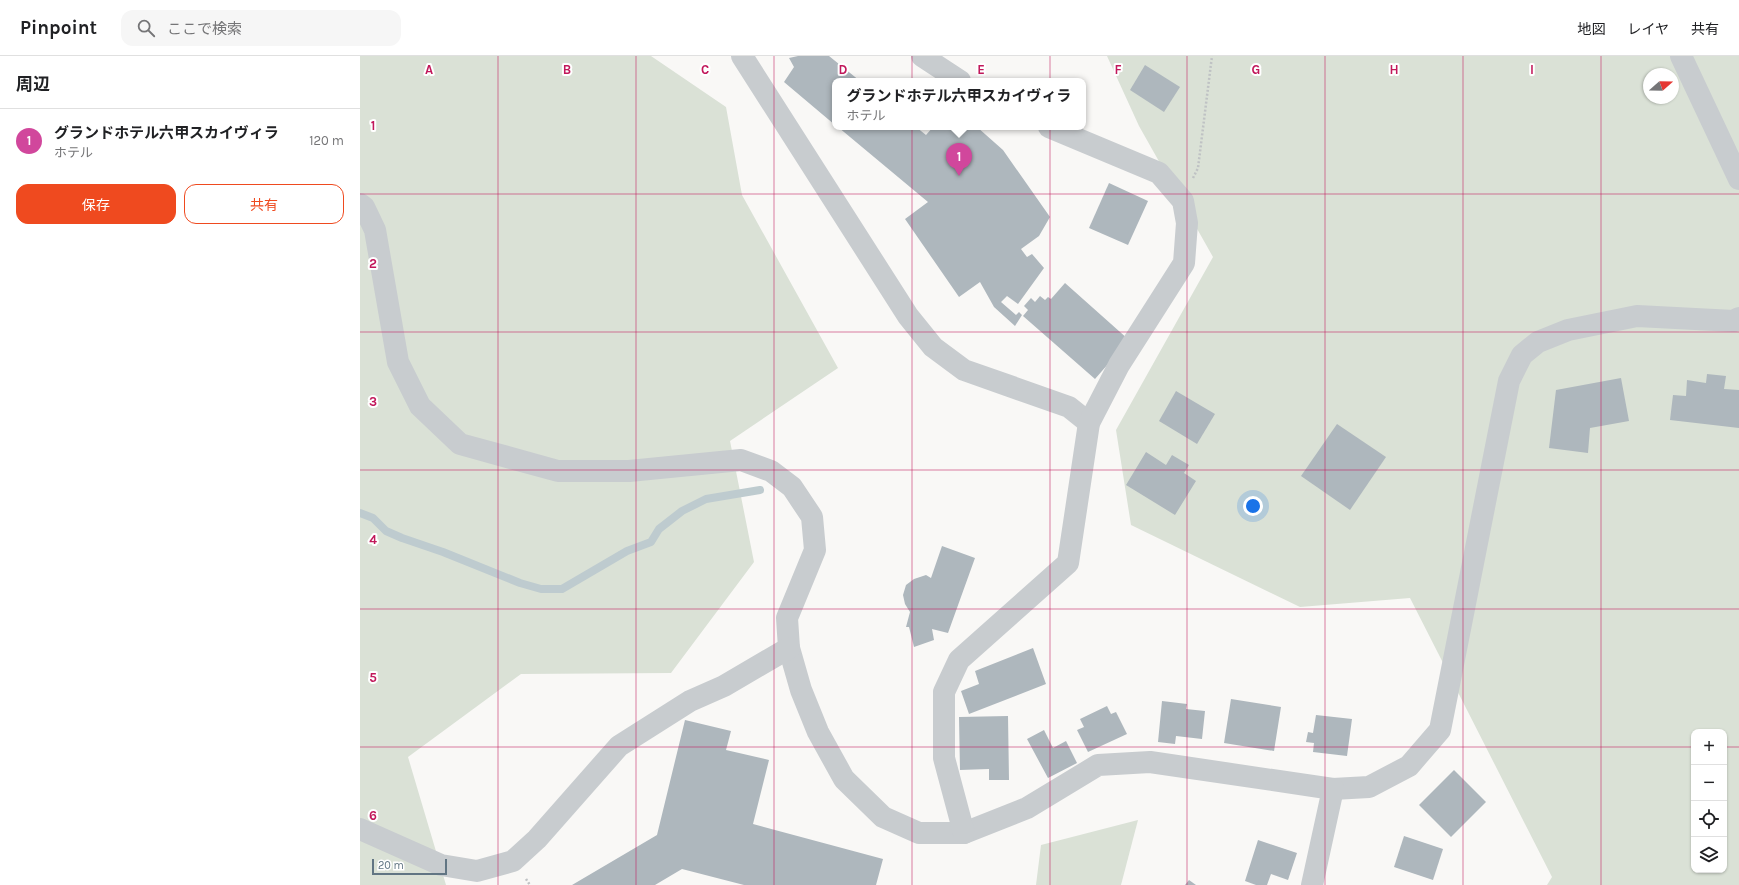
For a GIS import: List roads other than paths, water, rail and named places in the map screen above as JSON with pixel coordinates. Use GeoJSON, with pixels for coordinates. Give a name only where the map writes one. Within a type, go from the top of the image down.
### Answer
{"type":"FeatureCollection","features":[{"type":"Feature","properties":{"kind":"street"},"geometry":{"type":"LineString","coordinates":[[742,56],[908,316],[933,347],[964,370],[1069,407],[1089,423]]}},
{"type":"Feature","properties":{"kind":"street"},"geometry":{"type":"LineString","coordinates":[[922,56],[955,78]]}},
{"type":"Feature","properties":{"kind":"street"},"geometry":{"type":"LineString","coordinates":[[1681,56],[1739,178]]}},
{"type":"Feature","properties":{"kind":"street"},"geometry":{"type":"LineString","coordinates":[[964,833],[944,758],[944,692],[959,660],[1068,563],[1089,423],[1119,366],[1184,263],[1187,223],[1183,201],[1159,173],[1056,130]]}},
{"type":"Feature","properties":{"kind":"street"},"geometry":{"type":"LineString","coordinates":[[360,204],[364,207],[375,230],[398,362],[420,406],[460,444],[558,471],[628,471],[740,460],[771,471],[792,487],[812,517],[814,550],[787,618],[789,648],[801,690],[818,732],[844,779],[883,817],[919,833],[964,833],[1027,808],[1098,765],[1150,762],[1333,789],[1369,787],[1409,766],[1440,730],[1509,381],[1522,355],[1538,342],[1568,330],[1637,316],[1720,321],[1734,321],[1739,318]]}},
{"type":"Feature","properties":{"kind":"street"},"geometry":{"type":"LineString","coordinates":[[360,829],[441,865],[477,871],[513,861],[537,839],[619,746],[690,701],[724,686],[789,648]]}},
{"type":"Feature","properties":{"kind":"street"},"geometry":{"type":"LineString","coordinates":[[1312,885],[1333,789]]}},
{"type":"Feature","properties":{"kind":"waterway"},"geometry":{"type":"LineString","coordinates":[[360,513],[373,518],[386,531],[520,583],[541,589],[562,589],[627,551],[651,542],[659,529],[682,511],[706,499],[760,490]]}},
{"type":"Feature","properties":{"kind":"place","name":"グランドホテル六甲スカイヴィラ"},"geometry":{"type":"Point","coordinates":[959,176]}}]}
